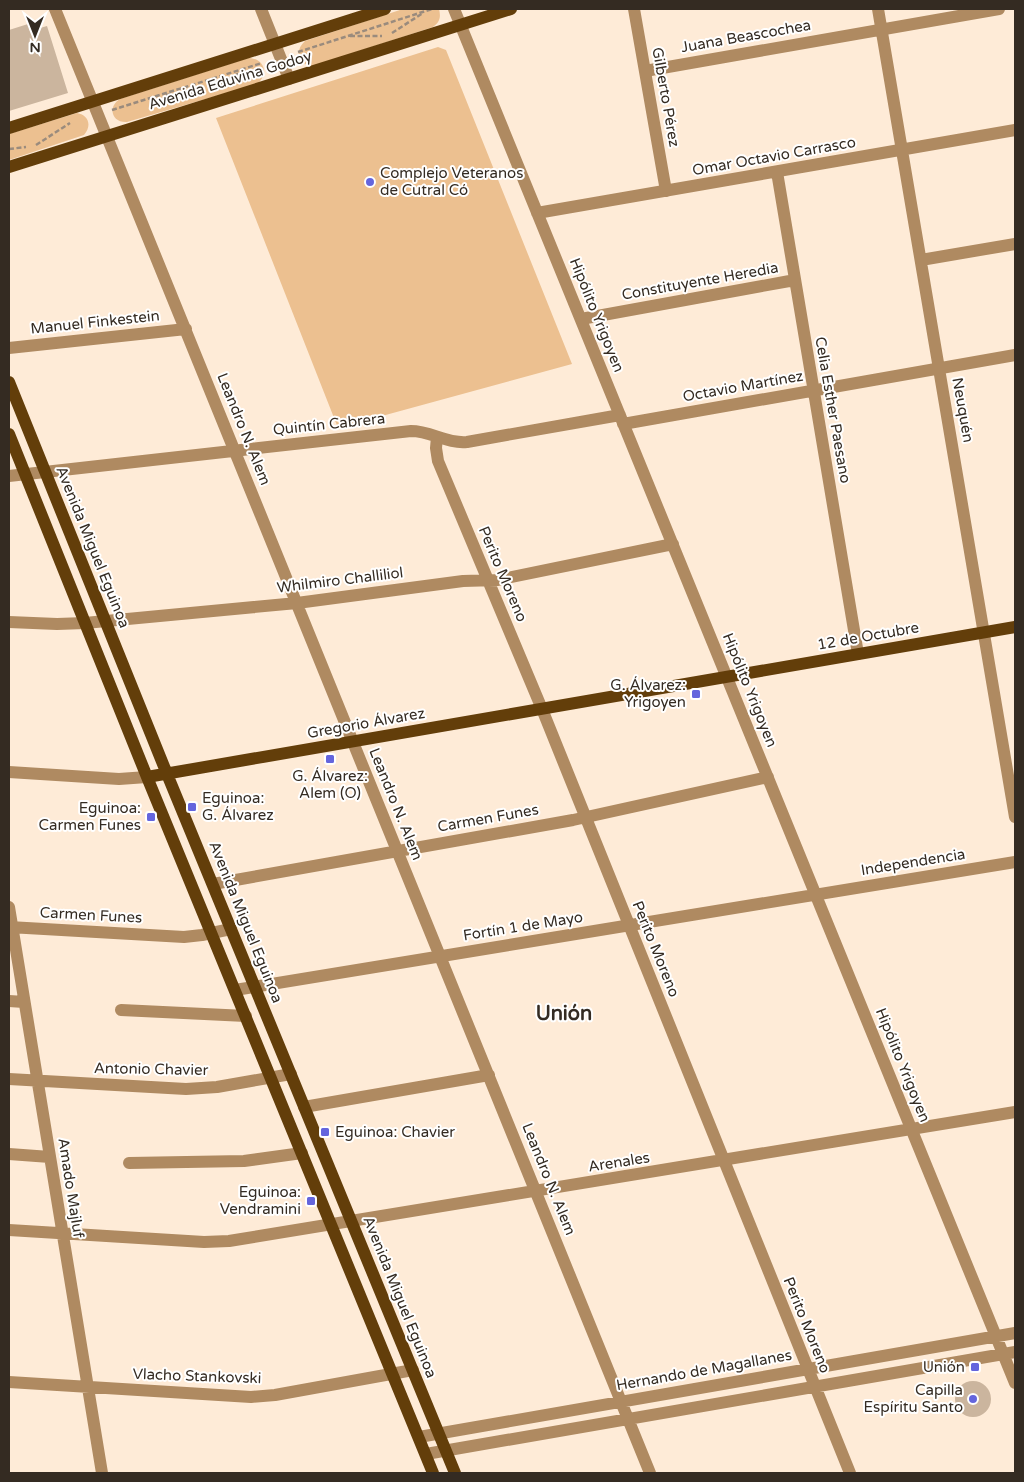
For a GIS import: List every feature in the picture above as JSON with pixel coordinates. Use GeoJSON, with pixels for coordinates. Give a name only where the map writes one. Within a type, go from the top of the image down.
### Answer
{"type":"FeatureCollection","features":[{"type":"Feature","properties":{"kind":"main road","name":"Avenida Eduvina Godoy"},"geometry":{"type":"LineString","coordinates":[[9,128],[385,9]]}},
{"type":"Feature","properties":{"kind":"main road","name":"Avenida Eduvina Godoy"},"geometry":{"type":"LineString","coordinates":[[9,167],[511,9]]}},
{"type":"Feature","properties":{"kind":"main road","name":"Avenida Miguel Eguinoa"},"geometry":{"type":"LineString","coordinates":[[9,382],[167,774],[455,1473]]}},
{"type":"Feature","properties":{"kind":"main road"},"geometry":{"type":"LineString","coordinates":[[9,434],[147,777],[434,1473]]}},
{"type":"Feature","properties":{"kind":"main road","name":"12 de Octubre"},"geometry":{"type":"LineString","coordinates":[[727,677],[1015,627]]}},
{"type":"Feature","properties":{"kind":"main road","name":"Gregorio Álvarez"},"geometry":{"type":"LineString","coordinates":[[147,777],[727,677]]}},
{"type":"Feature","properties":{"kind":"street","name":"Leandro N. Alem"},"geometry":{"type":"LineString","coordinates":[[55,9],[650,1473]]}},
{"type":"Feature","properties":{"kind":"street"},"geometry":{"type":"LineString","coordinates":[[261,9],[289,79]]}},
{"type":"Feature","properties":{"kind":"street","name":"Hipólito Yrigoyen"},"geometry":{"type":"LineString","coordinates":[[454,9],[996,1336],[1009,1353],[1015,1384]]}},
{"type":"Feature","properties":{"kind":"street","name":"Gilberto Pérez"},"geometry":{"type":"LineString","coordinates":[[634,9],[666,191]]}},
{"type":"Feature","properties":{"kind":"street","name":"Neuquén"},"geometry":{"type":"LineString","coordinates":[[878,9],[1015,817]]}},
{"type":"Feature","properties":{"kind":"street","name":"Juana Beascochea"},"geometry":{"type":"LineString","coordinates":[[645,70],[1000,9]]}},
{"type":"Feature","properties":{"kind":"street","name":"Omar Octavio Carrasco"},"geometry":{"type":"LineString","coordinates":[[537,213],[1015,130]]}},
{"type":"Feature","properties":{"kind":"street","name":"Celia Esther Paesano"},"geometry":{"type":"LineString","coordinates":[[777,172],[858,654]]}},
{"type":"Feature","properties":{"kind":"street"},"geometry":{"type":"LineString","coordinates":[[921,260],[1015,244]]}},
{"type":"Feature","properties":{"kind":"street","name":"Constituyente Heredia"},"geometry":{"type":"LineString","coordinates":[[581,319],[795,280]]}},
{"type":"Feature","properties":{"kind":"street","name":"Manuel Finkestein"},"geometry":{"type":"LineString","coordinates":[[9,348],[186,329]]}},
{"type":"Feature","properties":{"kind":"street","name":"Octavio Martínez"},"geometry":{"type":"LineString","coordinates":[[622,419],[814,390],[1015,355]]}},
{"type":"Feature","properties":{"kind":"street","name":"Quintín Cabrera"},"geometry":{"type":"LineString","coordinates":[[9,476],[411,431],[418,431],[457,443],[622,419]]}},
{"type":"Feature","properties":{"kind":"street","name":"Perito Moreno"},"geometry":{"type":"LineString","coordinates":[[437,437],[438,461],[542,709],[850,1473]]}},
{"type":"Feature","properties":{"kind":"street","name":"Whilmiro Challiliol"},"geometry":{"type":"LineString","coordinates":[[9,622],[85,623],[297,602],[462,581],[508,578],[672,544]]}},
{"type":"Feature","properties":{"kind":"street","name":"Gregorio Álvarez"},"geometry":{"type":"LineString","coordinates":[[9,772],[119,778],[147,777]]}},
{"type":"Feature","properties":{"kind":"street","name":"Carmen Funes"},"geometry":{"type":"LineString","coordinates":[[213,884],[585,817],[768,777]]}},
{"type":"Feature","properties":{"kind":"street","name":"Independencia"},"geometry":{"type":"LineString","coordinates":[[816,894],[1015,862]]}},
{"type":"Feature","properties":{"kind":"street","name":"Fortín 1 de Mayo"},"geometry":{"type":"LineString","coordinates":[[235,990],[816,894]]}},
{"type":"Feature","properties":{"kind":"street","name":"Amado Majluf"},"geometry":{"type":"LineString","coordinates":[[9,908],[10,927],[102,1473]]}},
{"type":"Feature","properties":{"kind":"street","name":"Carmen Funes"},"geometry":{"type":"LineString","coordinates":[[10,927],[184,937],[231,930]]}},
{"type":"Feature","properties":{"kind":"street"},"geometry":{"type":"LineString","coordinates":[[9,1001],[24,1002]]}},
{"type":"Feature","properties":{"kind":"street"},"geometry":{"type":"LineString","coordinates":[[121,1010],[246,1016]]}},
{"type":"Feature","properties":{"kind":"street","name":"Antonio Chavier"},"geometry":{"type":"LineString","coordinates":[[9,1079],[196,1089],[291,1074]]}},
{"type":"Feature","properties":{"kind":"street"},"geometry":{"type":"LineString","coordinates":[[304,1106],[489,1075]]}},
{"type":"Feature","properties":{"kind":"street","name":"Arenales"},"geometry":{"type":"LineString","coordinates":[[9,1230],[212,1242],[229,1241],[1015,1112]]}},
{"type":"Feature","properties":{"kind":"street"},"geometry":{"type":"LineString","coordinates":[[129,1163],[244,1161],[302,1153]]}},
{"type":"Feature","properties":{"kind":"street"},"geometry":{"type":"LineString","coordinates":[[9,1154],[50,1157]]}},
{"type":"Feature","properties":{"kind":"street","name":"Hernando de Magallanes"},"geometry":{"type":"LineString","coordinates":[[419,1437],[1015,1333]]}},
{"type":"Feature","properties":{"kind":"street"},"geometry":{"type":"LineString","coordinates":[[426,1454],[1009,1353]]}},
{"type":"Feature","properties":{"kind":"street","name":"Vlacho Stankovski"},"geometry":{"type":"LineString","coordinates":[[9,1382],[251,1397],[275,1395],[412,1370]]}},
{"type":"Feature","properties":{"kind":"path"},"geometry":{"type":"LineString","coordinates":[[298,52],[432,9]]}},
{"type":"Feature","properties":{"kind":"path"},"geometry":{"type":"LineString","coordinates":[[346,36],[387,36],[426,11]]}},
{"type":"Feature","properties":{"kind":"path"},"geometry":{"type":"LineString","coordinates":[[112,110],[262,64]]}},
{"type":"Feature","properties":{"kind":"path"},"geometry":{"type":"LineString","coordinates":[[160,95],[210,92],[248,68]]}},
{"type":"Feature","properties":{"kind":"path"},"geometry":{"type":"LineString","coordinates":[[9,149],[32,147],[70,123]]}},
{"type":"Feature","properties":{"kind":"shaded area"},"geometry":{"type":"Polygon","coordinates":[[[403,9],[439,9],[439,19],[433,27],[313,66],[304,63],[299,57],[300,49],[305,41],[403,9]]]}},
{"type":"Feature","properties":{"kind":"shaded area","name":"Complejo Veteranos de Cutral Có"},"geometry":{"type":"Polygon","coordinates":[[[438,47],[446,50],[572,364],[338,428],[216,118],[438,47]]]}},
{"type":"Feature","properties":{"kind":"shaded area"},"geometry":{"type":"Polygon","coordinates":[[[248,58],[258,61],[263,67],[263,76],[257,84],[127,122],[118,120],[113,114],[114,106],[120,99],[248,58]]]}},
{"type":"Feature","properties":{"kind":"shaded area"},"geometry":{"type":"Polygon","coordinates":[[[77,113],[87,118],[88,121],[88,128],[84,135],[9,160],[9,134],[77,113]]]}},
{"type":"Feature","properties":{"kind":"building"},"geometry":{"type":"Polygon","coordinates":[[[28,24],[30,31],[47,26],[68,93],[9,111],[9,30],[28,24]]]}},
{"type":"Feature","properties":{"kind":"building","name":"Capilla Espíritu Santo"},"geometry":{"type":"Polygon","coordinates":[[[973,1381],[986,1386],[991,1399],[986,1412],[973,1417],[960,1412],[955,1399],[960,1386],[973,1381]]]}},
{"type":"Feature","properties":{"kind":"place","name":"Complejo Veteranos de Cutral Có"},"geometry":{"type":"Point","coordinates":[370,182]}},
{"type":"Feature","properties":{"kind":"place","name":"G. Álvarez: Yrigoyen"},"geometry":{"type":"Point","coordinates":[696,694]}},
{"type":"Feature","properties":{"kind":"place","name":"G. Álvarez: Alem (O)"},"geometry":{"type":"Point","coordinates":[330,759]}},
{"type":"Feature","properties":{"kind":"place","name":"Eguinoa: G. Álvarez"},"geometry":{"type":"Point","coordinates":[192,807]}},
{"type":"Feature","properties":{"kind":"place","name":"Eguinoa: Carmen Funes"},"geometry":{"type":"Point","coordinates":[151,817]}},
{"type":"Feature","properties":{"kind":"place","name":"Eguinoa: Chavier"},"geometry":{"type":"Point","coordinates":[325,1132]}},
{"type":"Feature","properties":{"kind":"place","name":"Eguinoa: Vendramini"},"geometry":{"type":"Point","coordinates":[311,1201]}},
{"type":"Feature","properties":{"kind":"place","name":"Unión"},"geometry":{"type":"Point","coordinates":[975,1367]}},
{"type":"Feature","properties":{"kind":"place","name":"Capilla Espíritu Santo"},"geometry":{"type":"Point","coordinates":[973,1399]}},
{"type":"Feature","properties":{"kind":"district","name":"Unión"},"geometry":{"type":"Point","coordinates":[564,1014]}}]}
